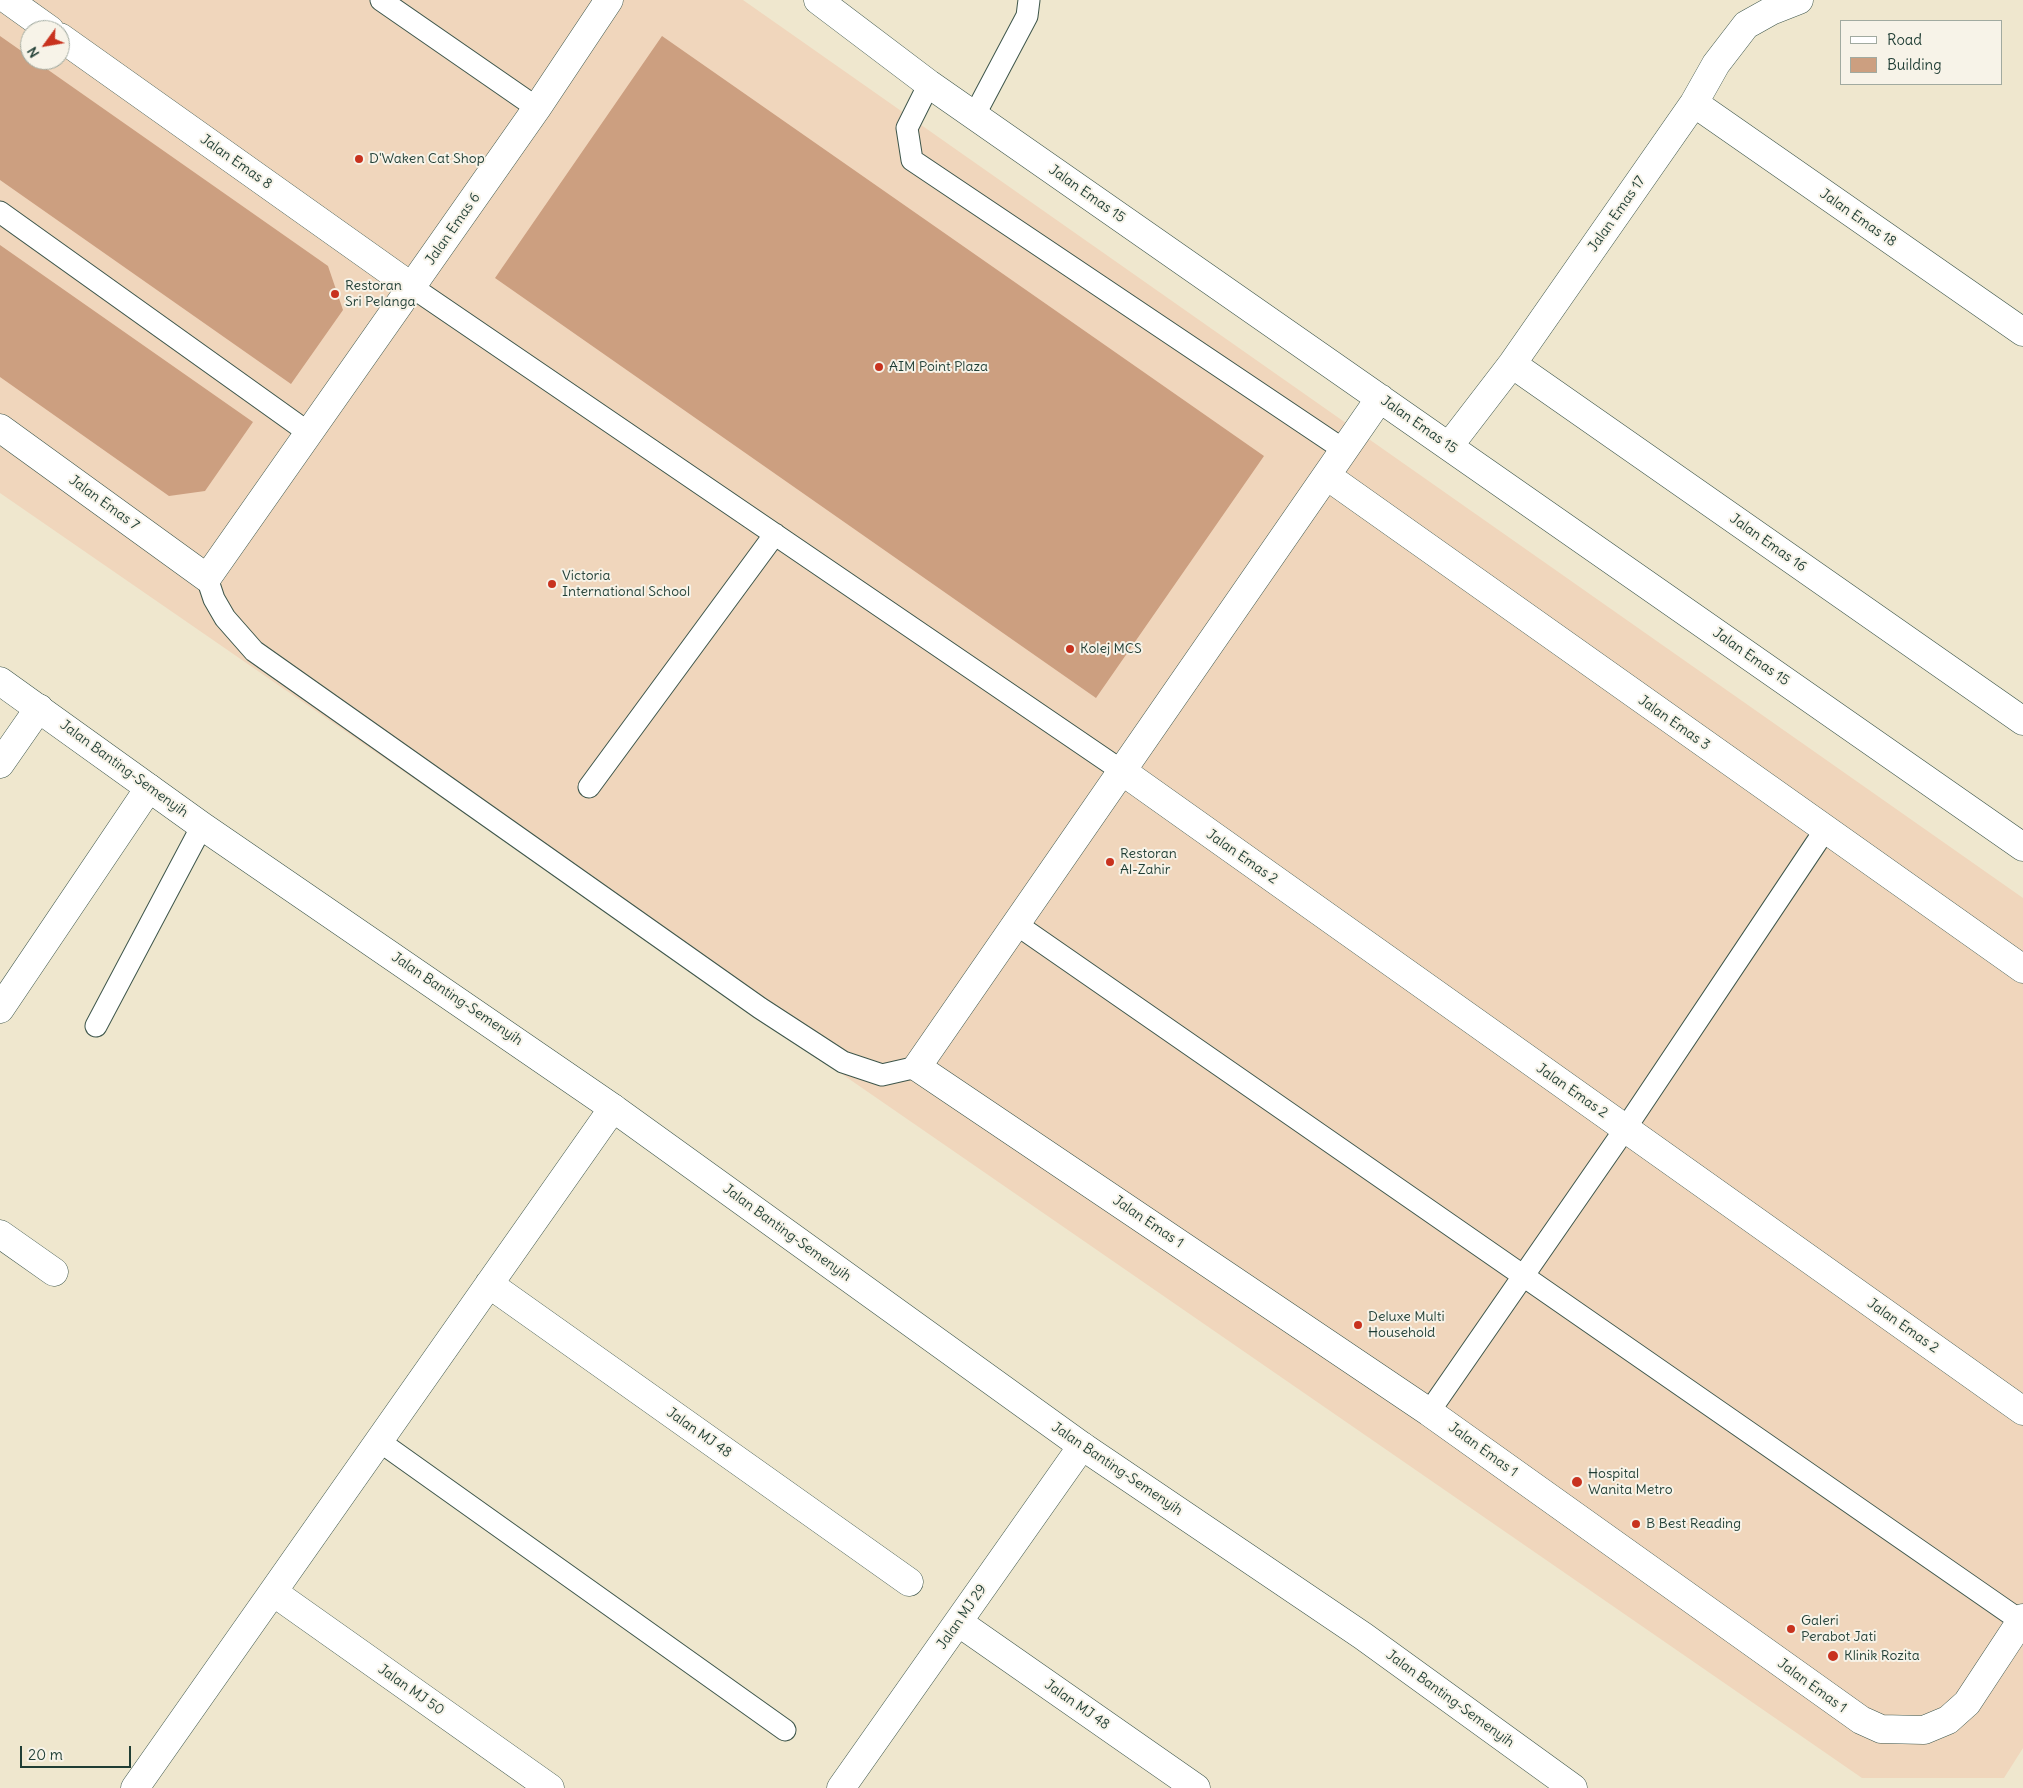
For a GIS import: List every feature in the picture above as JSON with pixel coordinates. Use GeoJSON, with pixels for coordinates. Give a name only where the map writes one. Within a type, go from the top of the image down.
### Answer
{"type":"FeatureCollection","features":[{"type":"Feature","properties":{"kind":"street"},"geometry":{"type":"LineString","coordinates":[[8,0],[36,20]]}},
{"type":"Feature","properties":{"kind":"street","name":"Jalan Emas 6"},"geometry":{"type":"LineString","coordinates":[[207,578],[537,108],[609,0]]}},
{"type":"Feature","properties":{"kind":"street","name":"Jalan Emas 15"},"geometry":{"type":"LineString","coordinates":[[818,0],[974,116],[2023,847]]}},
{"type":"Feature","properties":{"kind":"street","name":"Jalan Emas 17"},"geometry":{"type":"LineString","coordinates":[[1449,446],[1512,364],[1694,103],[1716,64],[1746,25],[1771,11],[1799,0]]}},
{"type":"Feature","properties":{"kind":"street","name":"Jalan Emas 8"},"geometry":{"type":"LineString","coordinates":[[70,44],[412,287]]}},
{"type":"Feature","properties":{"kind":"street","name":"Jalan Emas 18"},"geometry":{"type":"LineString","coordinates":[[1694,103],[2023,332]]}},
{"type":"Feature","properties":{"kind":"street","name":"Jalan Emas 16"},"geometry":{"type":"LineString","coordinates":[[1512,364],[2023,722]]}},
{"type":"Feature","properties":{"kind":"street"},"geometry":{"type":"LineString","coordinates":[[917,1067],[1380,398]]}},
{"type":"Feature","properties":{"kind":"street","name":"Jalan Emas 7"},"geometry":{"type":"LineString","coordinates":[[0,428],[207,578]]}},
{"type":"Feature","properties":{"kind":"street","name":"Jalan Emas 3"},"geometry":{"type":"LineString","coordinates":[[1327,476],[2023,969]]}},
{"type":"Feature","properties":{"kind":"street","name":"Jalan Banting-Semenyih"},"geometry":{"type":"LineString","coordinates":[[0,681],[202,826],[613,1108],[1082,1446],[1363,1636],[1573,1788]]}},
{"type":"Feature","properties":{"kind":"street"},"geometry":{"type":"LineString","coordinates":[[0,764],[39,708]]}},
{"type":"Feature","properties":{"kind":"street","name":"Jalan Emas 2"},"geometry":{"type":"LineString","coordinates":[[1122,771],[2023,1411]]}},
{"type":"Feature","properties":{"kind":"street"},"geometry":{"type":"LineString","coordinates":[[0,1009],[149,788]]}},
{"type":"Feature","properties":{"kind":"street","name":"Jalan Emas 1"},"geometry":{"type":"LineString","coordinates":[[917,1067],[1430,1412],[1861,1720],[1881,1729],[1924,1730],[1948,1720],[1967,1703],[2022,1619]]}},
{"type":"Feature","properties":{"kind":"street"},"geometry":{"type":"LineString","coordinates":[[134,1788],[613,1108]]}},
{"type":"Feature","properties":{"kind":"street"},"geometry":{"type":"LineString","coordinates":[[0,1234],[54,1272]]}},
{"type":"Feature","properties":{"kind":"street","name":"Jalan MJ 48"},"geometry":{"type":"LineString","coordinates":[[489,1284],[909,1582]]}},
{"type":"Feature","properties":{"kind":"street","name":"Jalan MJ 29"},"geometry":{"type":"LineString","coordinates":[[841,1788],[1082,1446]]}},
{"type":"Feature","properties":{"kind":"street","name":"Jalan MJ 50"},"geometry":{"type":"LineString","coordinates":[[273,1592],[550,1788]]}},
{"type":"Feature","properties":{"kind":"street","name":"Jalan MJ 48"},"geometry":{"type":"LineString","coordinates":[[958,1622],[1196,1788]]}},
{"type":"Feature","properties":{"kind":"lane"},"geometry":{"type":"LineString","coordinates":[[381,0],[537,108]]}},
{"type":"Feature","properties":{"kind":"lane"},"geometry":{"type":"LineString","coordinates":[[974,116],[1027,16],[1030,0]]}},
{"type":"Feature","properties":{"kind":"lane"},"geometry":{"type":"LineString","coordinates":[[929,84],[907,128],[912,160],[1344,450]]}},
{"type":"Feature","properties":{"kind":"lane"},"geometry":{"type":"LineString","coordinates":[[0,212],[309,433]]}},
{"type":"Feature","properties":{"kind":"lane"},"geometry":{"type":"LineString","coordinates":[[412,287],[1122,771]]}},
{"type":"Feature","properties":{"kind":"lane"},"geometry":{"type":"LineString","coordinates":[[589,786],[775,534]]}},
{"type":"Feature","properties":{"kind":"lane"},"geometry":{"type":"LineString","coordinates":[[207,578],[214,599],[225,618],[254,651],[760,1008],[843,1062],[882,1074],[917,1067]]}},
{"type":"Feature","properties":{"kind":"lane"},"geometry":{"type":"LineString","coordinates":[[96,1026],[202,826]]}},
{"type":"Feature","properties":{"kind":"lane"},"geometry":{"type":"LineString","coordinates":[[1430,1412],[1625,1129],[1825,830]]}},
{"type":"Feature","properties":{"kind":"lane"},"geometry":{"type":"LineString","coordinates":[[1016,924],[1523,1277],[2022,1619]]}},
{"type":"Feature","properties":{"kind":"lane"},"geometry":{"type":"LineString","coordinates":[[379,1441],[785,1730]]}},
{"type":"Feature","properties":{"kind":"shaded area"},"geometry":{"type":"Polygon","coordinates":[[[0,0],[743,0],[2023,898],[2023,1748],[2004,1778],[1862,1778],[0,493],[0,0]]]}},
{"type":"Feature","properties":{"kind":"building"},"geometry":{"type":"Polygon","coordinates":[[[0,36],[20,50],[20,70],[48,70],[328,266],[343,310],[291,384],[0,180],[0,36]]]}},
{"type":"Feature","properties":{"kind":"building","name":"AIM Point Plaza"},"geometry":{"type":"Polygon","coordinates":[[[662,36],[1264,456],[1096,698],[495,278],[662,36]]]}},
{"type":"Feature","properties":{"kind":"building"},"geometry":{"type":"Polygon","coordinates":[[[0,245],[253,422],[205,491],[169,496],[0,377],[0,245]]]}},
{"type":"Feature","properties":{"kind":"place","name":"D'Waken Cat Shop"},"geometry":{"type":"Point","coordinates":[359,159]}},
{"type":"Feature","properties":{"kind":"place","name":"Restoran Sri Pelanga"},"geometry":{"type":"Point","coordinates":[335,294]}},
{"type":"Feature","properties":{"kind":"place","name":"AIM Point Plaza"},"geometry":{"type":"Point","coordinates":[879,367]}},
{"type":"Feature","properties":{"kind":"place","name":"Victoria International School"},"geometry":{"type":"Point","coordinates":[552,584]}},
{"type":"Feature","properties":{"kind":"place","name":"Kolej MCS"},"geometry":{"type":"Point","coordinates":[1070,649]}},
{"type":"Feature","properties":{"kind":"place","name":"Restoran Al-Zahir"},"geometry":{"type":"Point","coordinates":[1110,862]}},
{"type":"Feature","properties":{"kind":"place","name":"Deluxe Multi Household"},"geometry":{"type":"Point","coordinates":[1358,1325]}},
{"type":"Feature","properties":{"kind":"place","name":"Hospital Wanita Metro"},"geometry":{"type":"Point","coordinates":[1577,1482]}},
{"type":"Feature","properties":{"kind":"place","name":"B Best Reading"},"geometry":{"type":"Point","coordinates":[1636,1524]}},
{"type":"Feature","properties":{"kind":"place","name":"Galeri Perabot Jati"},"geometry":{"type":"Point","coordinates":[1791,1629]}},
{"type":"Feature","properties":{"kind":"place","name":"Klinik Rozita"},"geometry":{"type":"Point","coordinates":[1833,1656]}}]}
